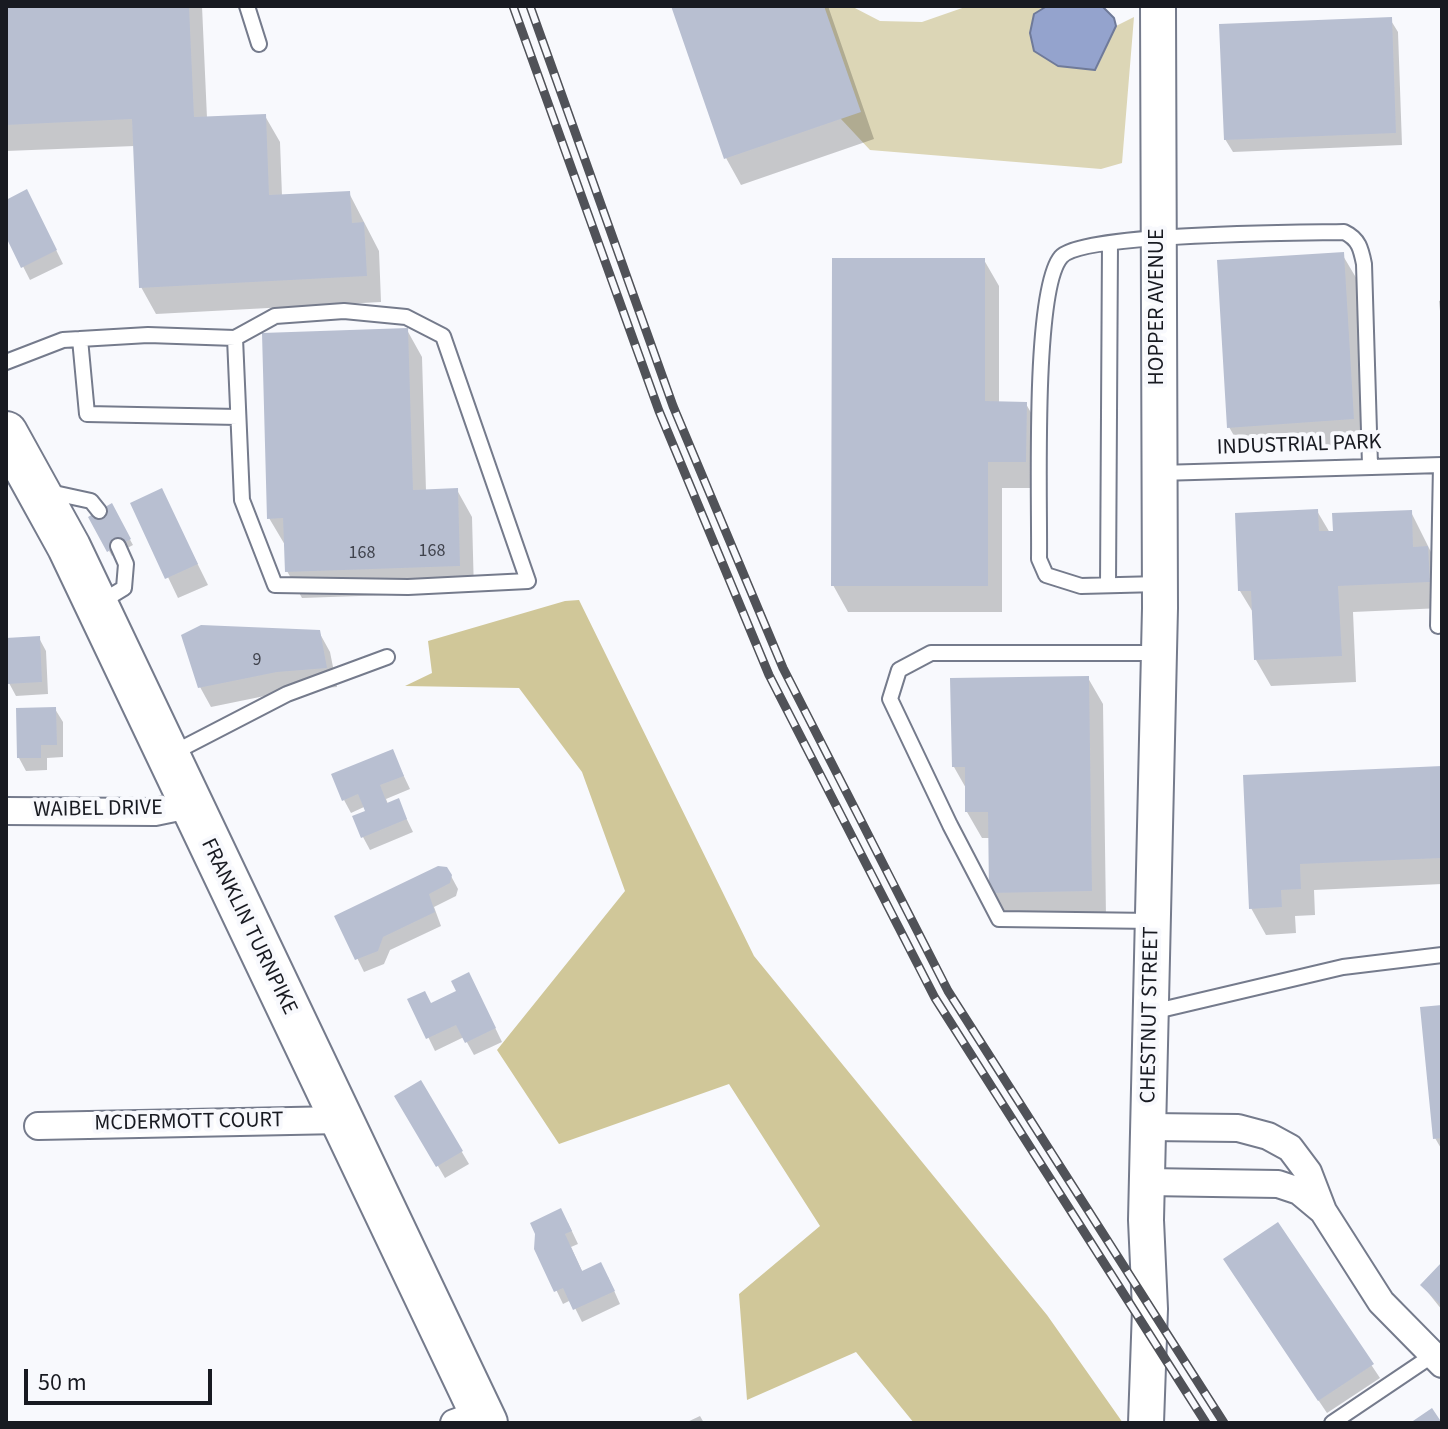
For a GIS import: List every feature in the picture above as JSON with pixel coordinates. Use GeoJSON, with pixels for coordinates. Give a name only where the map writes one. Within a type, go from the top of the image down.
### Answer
{"type":"FeatureCollection","features":[{"type":"Feature","properties":{"kind":"main road","name":"FRANKLIN TURNPIKE"},"geometry":{"type":"LineString","coordinates":[[6,433],[97,604],[189,805],[341,1120],[474,1420]]}},
{"type":"Feature","properties":{"kind":"street","name":"HOPPER AVENUE"},"geometry":{"type":"LineString","coordinates":[[1158,6],[1160,596]]}},
{"type":"Feature","properties":{"kind":"street","name":"CHESTNUT STREET"},"geometry":{"type":"LineString","coordinates":[[1146,1423],[1150,1309],[1147,1182],[1160,596]]}},
{"type":"Feature","properties":{"kind":"street","name":"WAIBEL DRIVE"},"geometry":{"type":"LineString","coordinates":[[6,811],[155,812],[189,805]]}},
{"type":"Feature","properties":{"kind":"street","name":"MCDERMOTT COURT"},"geometry":{"type":"LineString","coordinates":[[38,1126],[341,1120]]}},
{"type":"Feature","properties":{"kind":"street"},"geometry":{"type":"LineString","coordinates":[[1149,1127],[1238,1128],[1268,1136],[1290,1148],[1302,1164],[1323,1211],[1381,1302],[1437,1359]]}},
{"type":"Feature","properties":{"kind":"street"},"geometry":{"type":"LineString","coordinates":[[1147,1182],[1278,1184],[1299,1191],[1323,1211]]}},
{"type":"Feature","properties":{"kind":"lane"},"geometry":{"type":"LineString","coordinates":[[247,6],[259,44]]}},
{"type":"Feature","properties":{"kind":"lane"},"geometry":{"type":"LineString","coordinates":[[1160,596],[1108,585],[1081,586],[1046,575],[1039,559],[1044,326],[1053,270],[1062,255],[1077,247],[1158,239],[1344,232],[1354,236],[1361,248],[1364,264],[1370,465]]}},
{"type":"Feature","properties":{"kind":"lane"},"geometry":{"type":"LineString","coordinates":[[1108,585],[1110,243]]}},
{"type":"Feature","properties":{"kind":"lane"},"geometry":{"type":"LineString","coordinates":[[6,362],[63,340],[148,335],[235,338],[275,316],[344,311],[406,317],[443,336],[528,581],[408,587],[275,585],[242,500],[235,338]]}},
{"type":"Feature","properties":{"kind":"lane"},"geometry":{"type":"LineString","coordinates":[[80,339],[87,414],[238,417]]}},
{"type":"Feature","properties":{"kind":"lane"},"geometry":{"type":"LineString","coordinates":[[1438,626],[1441,465]]}},
{"type":"Feature","properties":{"kind":"lane","name":"INDUSTRIAL PARK"},"geometry":{"type":"LineString","coordinates":[[1158,473],[1441,465]]}},
{"type":"Feature","properties":{"kind":"lane"},"geometry":{"type":"LineString","coordinates":[[37,490],[91,501],[99,511]]}},
{"type":"Feature","properties":{"kind":"lane"},"geometry":{"type":"LineString","coordinates":[[97,604],[124,588],[126,564],[118,546]]}},
{"type":"Feature","properties":{"kind":"lane"},"geometry":{"type":"LineString","coordinates":[[1154,921],[999,919],[890,699],[899,670],[931,653],[1159,653]]}},
{"type":"Feature","properties":{"kind":"lane"},"geometry":{"type":"LineString","coordinates":[[166,756],[287,694],[387,657]]}},
{"type":"Feature","properties":{"kind":"lane"},"geometry":{"type":"LineString","coordinates":[[1152,1012],[1343,967],[1442,955]]}},
{"type":"Feature","properties":{"kind":"lane"},"geometry":{"type":"LineString","coordinates":[[1332,1423],[1437,1359]]}},
{"type":"Feature","properties":{"kind":"shaded area"},"geometry":{"type":"Polygon","coordinates":[[[824,6],[851,6],[880,21],[922,22],[968,6],[1047,6],[1096,70],[1116,26],[1134,17],[1122,163],[1101,169],[870,150],[841,119],[824,6]]]}},
{"type":"Feature","properties":{"kind":"shaded area"},"geometry":{"type":"Polygon","coordinates":[[[579,600],[754,956],[1047,1315],[1123,1423],[914,1423],[856,1352],[747,1400],[739,1294],[820,1226],[729,1084],[559,1144],[497,1050],[625,891],[582,772],[519,688],[405,686],[432,673],[428,641],[565,601],[579,600]]]}},
{"type":"Feature","properties":{"kind":"water"},"geometry":{"type":"Polygon","coordinates":[[[1047,6],[1102,6],[1114,18],[1116,26],[1095,70],[1058,66],[1034,51],[1030,33],[1034,14],[1047,6]]]}},
{"type":"Feature","properties":{"kind":"building"},"geometry":{"type":"Polygon","coordinates":[[[6,6],[189,6],[194,117],[266,114],[269,195],[350,191],[352,223],[364,222],[367,276],[139,288],[132,119],[6,125],[6,6]]]}},
{"type":"Feature","properties":{"kind":"building"},"geometry":{"type":"Polygon","coordinates":[[[671,6],[824,6],[861,112],[724,159],[671,6]]]}},
{"type":"Feature","properties":{"kind":"building"},"geometry":{"type":"Polygon","coordinates":[[[1392,17],[1396,133],[1224,140],[1219,24],[1392,17]]]}},
{"type":"Feature","properties":{"kind":"building"},"geometry":{"type":"Polygon","coordinates":[[[27,189],[57,250],[21,268],[6,237],[6,200],[27,189]]]}},
{"type":"Feature","properties":{"kind":"building"},"geometry":{"type":"Polygon","coordinates":[[[1344,252],[1354,419],[1227,428],[1217,260],[1344,252]]]}},
{"type":"Feature","properties":{"kind":"building"},"geometry":{"type":"Polygon","coordinates":[[[832,258],[985,258],[985,401],[1027,402],[1026,462],[988,462],[988,586],[831,586],[832,258]]]}},
{"type":"Feature","properties":{"kind":"building"},"geometry":{"type":"Polygon","coordinates":[[[408,328],[413,490],[458,488],[460,566],[285,572],[283,518],[267,519],[262,333],[408,328]]]}},
{"type":"Feature","properties":{"kind":"building"},"geometry":{"type":"Polygon","coordinates":[[[162,488],[198,564],[165,579],[130,503],[162,488]]]}},
{"type":"Feature","properties":{"kind":"building"},"geometry":{"type":"Polygon","coordinates":[[[112,503],[131,539],[107,552],[88,517],[112,503]]]}},
{"type":"Feature","properties":{"kind":"building"},"geometry":{"type":"Polygon","coordinates":[[[1318,509],[1319,531],[1333,531],[1332,513],[1412,510],[1413,547],[1428,546],[1430,582],[1338,586],[1342,656],[1254,660],[1251,591],[1238,591],[1235,513],[1318,509]]]}},
{"type":"Feature","properties":{"kind":"building"},"geometry":{"type":"Polygon","coordinates":[[[201,625],[320,630],[327,668],[277,672],[198,688],[181,635],[201,625]]]}},
{"type":"Feature","properties":{"kind":"building"},"geometry":{"type":"Polygon","coordinates":[[[40,636],[42,682],[7,684],[6,638],[40,636]]]}},
{"type":"Feature","properties":{"kind":"building"},"geometry":{"type":"Polygon","coordinates":[[[1089,676],[1092,891],[989,893],[988,812],[965,812],[965,767],[952,767],[950,678],[1089,676]]]}},
{"type":"Feature","properties":{"kind":"building"},"geometry":{"type":"Polygon","coordinates":[[[56,707],[57,745],[41,745],[41,758],[17,758],[16,708],[56,707]]]}},
{"type":"Feature","properties":{"kind":"building"},"geometry":{"type":"Polygon","coordinates":[[[393,749],[404,776],[380,785],[387,803],[399,798],[407,819],[361,838],[352,816],[365,811],[358,794],[342,801],[331,774],[393,749]]]}},
{"type":"Feature","properties":{"kind":"building"},"geometry":{"type":"Polygon","coordinates":[[[1442,766],[1442,858],[1300,864],[1301,889],[1281,890],[1282,907],[1249,909],[1243,775],[1442,766]]]}},
{"type":"Feature","properties":{"kind":"building"},"geometry":{"type":"Polygon","coordinates":[[[438,866],[447,867],[452,875],[450,883],[429,894],[435,912],[383,937],[378,951],[355,960],[334,916],[438,866]]]}},
{"type":"Feature","properties":{"kind":"building"},"geometry":{"type":"Polygon","coordinates":[[[469,972],[496,1028],[465,1043],[456,1025],[426,1039],[407,999],[425,991],[431,1003],[456,991],[451,981],[469,972]]]}},
{"type":"Feature","properties":{"kind":"building"},"geometry":{"type":"Polygon","coordinates":[[[1442,1005],[1442,1138],[1433,1139],[1420,1007],[1442,1005]]]}},
{"type":"Feature","properties":{"kind":"building"},"geometry":{"type":"Polygon","coordinates":[[[421,1080],[463,1151],[436,1167],[394,1096],[421,1080]]]}},
{"type":"Feature","properties":{"kind":"building"},"geometry":{"type":"Polygon","coordinates":[[[561,1208],[572,1231],[565,1234],[582,1271],[601,1262],[615,1291],[573,1310],[563,1288],[554,1292],[534,1249],[535,1234],[530,1223],[561,1208]]]}},
{"type":"Feature","properties":{"kind":"building"},"geometry":{"type":"Polygon","coordinates":[[[1278,1222],[1374,1364],[1318,1401],[1223,1259],[1278,1222]]]}},
{"type":"Feature","properties":{"kind":"building"},"geometry":{"type":"Polygon","coordinates":[[[1442,1262],[1442,1306],[1420,1285],[1442,1262]]]}},
{"type":"Feature","properties":{"kind":"building"},"geometry":{"type":"Polygon","coordinates":[[[1432,1408],[1442,1423],[1410,1423],[1432,1408]]]}},
{"type":"Feature","properties":{"kind":"railway"},"geometry":{"type":"LineString","coordinates":[[513,6],[659,411],[769,675],[935,998],[1206,1423]]}},
{"type":"Feature","properties":{"kind":"railway"},"geometry":{"type":"LineString","coordinates":[[530,6],[673,406],[783,668],[948,991],[1224,1423]]}}]}
